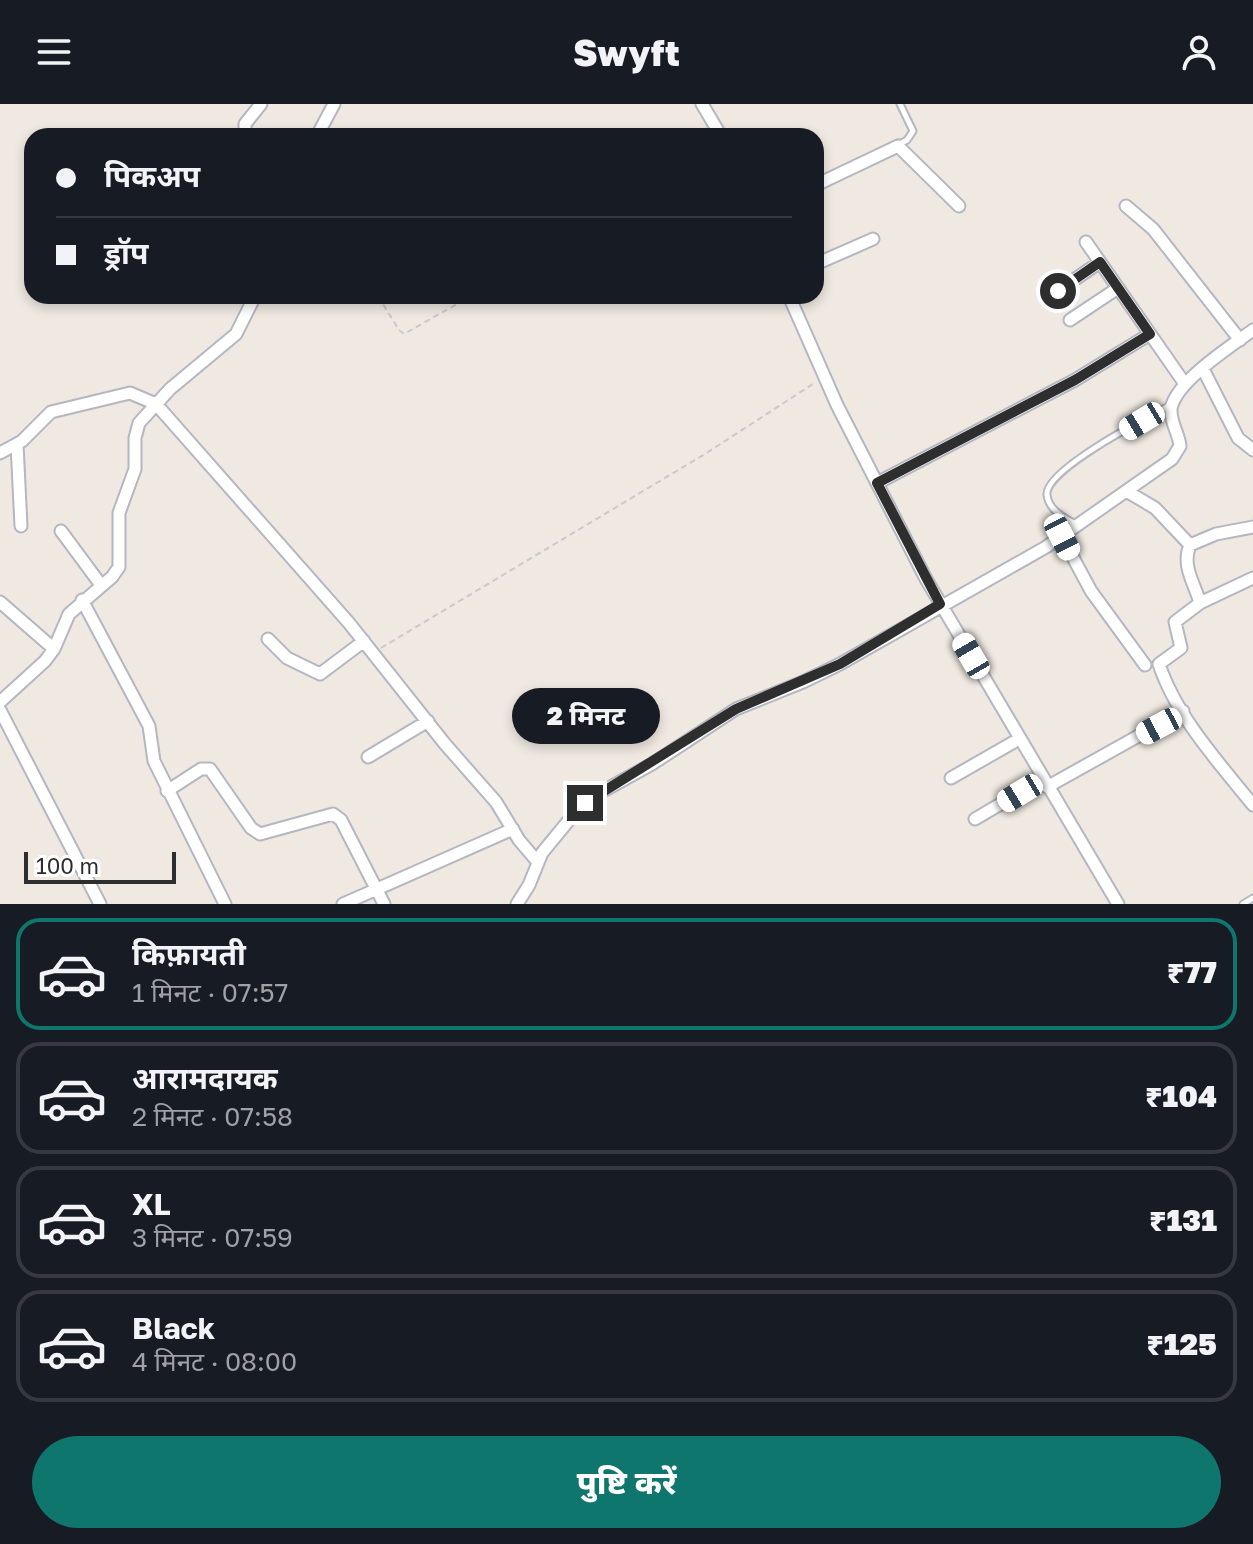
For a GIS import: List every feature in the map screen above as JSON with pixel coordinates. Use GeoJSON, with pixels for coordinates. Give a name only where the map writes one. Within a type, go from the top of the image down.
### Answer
{"type":"FeatureCollection","features":[{"type":"Feature","properties":{"kind":"street"},"geometry":{"type":"LineString","coordinates":[[245,128],[261,104]]}},
{"type":"Feature","properties":{"kind":"street"},"geometry":{"type":"LineString","coordinates":[[321,128],[334,104]]}},
{"type":"Feature","properties":{"kind":"street"},"geometry":{"type":"LineString","coordinates":[[702,104],[716,128]]}},
{"type":"Feature","properties":{"kind":"street"},"geometry":{"type":"LineString","coordinates":[[824,181],[898,146],[959,206]]}},
{"type":"Feature","properties":{"kind":"street"},"geometry":{"type":"LineString","coordinates":[[1126,206],[1153,229],[1240,340]]}},
{"type":"Feature","properties":{"kind":"street"},"geometry":{"type":"LineString","coordinates":[[824,260],[873,239]]}},
{"type":"Feature","properties":{"kind":"street"},"geometry":{"type":"LineString","coordinates":[[1086,242],[1185,384]]}},
{"type":"Feature","properties":{"kind":"street"},"geometry":{"type":"LineString","coordinates":[[1058,291],[1100,262]]}},
{"type":"Feature","properties":{"kind":"street"},"geometry":{"type":"LineString","coordinates":[[1070,320],[1118,288]]}},
{"type":"Feature","properties":{"kind":"street"},"geometry":{"type":"LineString","coordinates":[[0,702],[45,661],[54,649],[66,619],[119,567],[119,513],[135,469],[139,423],[156,404],[236,334],[251,304]]}},
{"type":"Feature","properties":{"kind":"street"},"geometry":{"type":"LineString","coordinates":[[792,304],[824,377],[940,604],[1118,904]]}},
{"type":"Feature","properties":{"kind":"street"},"geometry":{"type":"LineString","coordinates":[[517,904],[529,885],[536,860],[574,814],[598,794],[652,764],[736,709],[840,664],[940,604],[1062,537],[1128,492],[1177,453],[1179,438],[1172,419],[1172,405],[1185,384],[1253,330]]}},
{"type":"Feature","properties":{"kind":"street"},"geometry":{"type":"LineString","coordinates":[[877,483],[1075,380],[1150,334]]}},
{"type":"Feature","properties":{"kind":"street"},"geometry":{"type":"LineString","coordinates":[[1203,369],[1238,438],[1253,450]]}},
{"type":"Feature","properties":{"kind":"street"},"geometry":{"type":"LineString","coordinates":[[0,453],[17,444],[51,412],[130,393],[156,404],[212,463],[260,523],[364,641],[496,802],[536,860]]}},
{"type":"Feature","properties":{"kind":"street"},"geometry":{"type":"LineString","coordinates":[[17,444],[21,526]]}},
{"type":"Feature","properties":{"kind":"street"},"geometry":{"type":"LineString","coordinates":[[1128,492],[1155,508],[1190,545]]}},
{"type":"Feature","properties":{"kind":"street"},"geometry":{"type":"LineString","coordinates":[[1200,603],[1188,574],[1190,545],[1216,534],[1253,527]]}},
{"type":"Feature","properties":{"kind":"street"},"geometry":{"type":"LineString","coordinates":[[61,531],[101,585]]}},
{"type":"Feature","properties":{"kind":"street"},"geometry":{"type":"LineString","coordinates":[[1062,537],[1091,591],[1145,665]]}},
{"type":"Feature","properties":{"kind":"street"},"geometry":{"type":"LineString","coordinates":[[1253,578],[1200,603],[1175,622],[1181,648],[1159,664],[1183,711],[1217,761],[1253,805]]}},
{"type":"Feature","properties":{"kind":"street"},"geometry":{"type":"LineString","coordinates":[[82,600],[149,726],[152,755],[167,791],[225,904]]}},
{"type":"Feature","properties":{"kind":"street"},"geometry":{"type":"LineString","coordinates":[[0,602],[54,649]]}},
{"type":"Feature","properties":{"kind":"street"},"geometry":{"type":"LineString","coordinates":[[268,639],[287,658],[320,674],[364,641]]}},
{"type":"Feature","properties":{"kind":"street"},"geometry":{"type":"LineString","coordinates":[[0,710],[100,904]]}},
{"type":"Feature","properties":{"kind":"street"},"geometry":{"type":"LineString","coordinates":[[975,819],[1183,711]]}},
{"type":"Feature","properties":{"kind":"street"},"geometry":{"type":"LineString","coordinates":[[368,757],[428,721]]}},
{"type":"Feature","properties":{"kind":"street"},"geometry":{"type":"LineString","coordinates":[[951,778],[1019,739]]}},
{"type":"Feature","properties":{"kind":"street"},"geometry":{"type":"LineString","coordinates":[[167,791],[201,769],[210,769],[251,828],[260,834],[333,814],[341,820],[384,904]]}},
{"type":"Feature","properties":{"kind":"street"},"geometry":{"type":"LineString","coordinates":[[343,904],[513,829]]}},
{"type":"Feature","properties":{"kind":"lane"},"geometry":{"type":"LineString","coordinates":[[898,146],[913,131],[900,104]]}},
{"type":"Feature","properties":{"kind":"lane"},"geometry":{"type":"LineString","coordinates":[[1078,526],[1052,507],[1047,498],[1049,484],[1105,442],[1172,405]]}},
{"type":"Feature","properties":{"kind":"lane"},"geometry":{"type":"LineString","coordinates":[[1243,904],[1253,898]]}},
{"type":"Feature","properties":{"kind":"path"},"geometry":{"type":"LineString","coordinates":[[383,304],[404,334],[457,304]]}},
{"type":"Feature","properties":{"kind":"path"},"geometry":{"type":"LineString","coordinates":[[373,652],[705,454],[824,377]]}},
{"type":"Feature","properties":{"kind":"route"},"geometry":{"type":"LineString","coordinates":[[585,803],[736,709],[840,664],[940,604],[877,483],[1075,380],[1150,334],[1100,262],[1058,291]]}}]}
